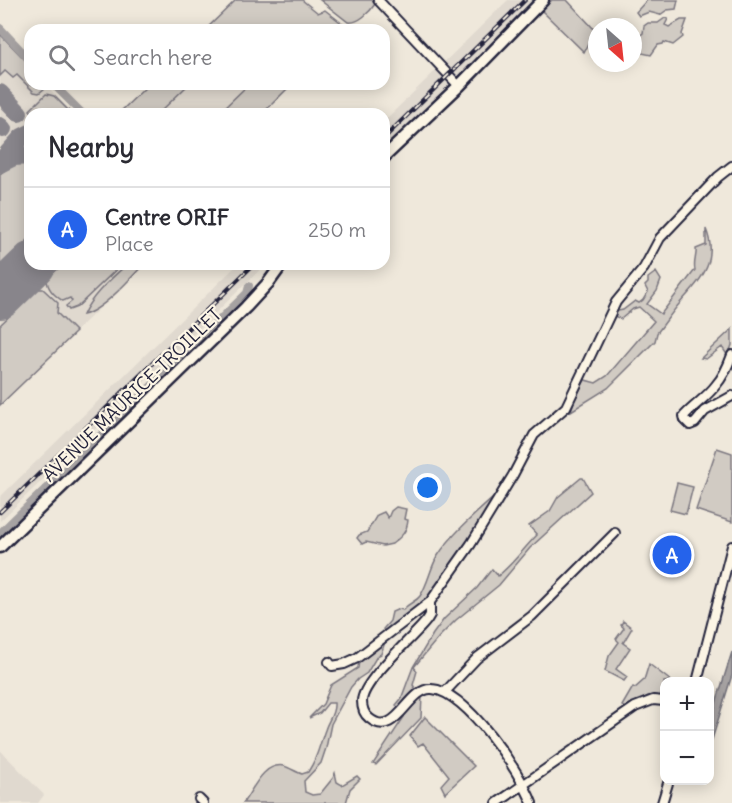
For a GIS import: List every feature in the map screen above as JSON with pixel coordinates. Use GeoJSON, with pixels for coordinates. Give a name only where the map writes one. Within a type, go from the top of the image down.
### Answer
{"type":"FeatureCollection","features":[{"type":"Feature","properties":{"kind":"street"},"geometry":{"type":"LineString","coordinates":[[378,0],[459,86]]}},
{"type":"Feature","properties":{"kind":"street"},"geometry":{"type":"LineString","coordinates":[[390,151],[459,86],[543,0]]}},
{"type":"Feature","properties":{"kind":"street"},"geometry":{"type":"LineString","coordinates":[[329,662],[332,666],[357,658],[430,602],[471,544],[513,476],[534,435],[566,407],[616,302],[644,268],[660,238],[718,177],[732,166]]}},
{"type":"Feature","properties":{"kind":"street","name":"AVENUE MAURICE-TROILLET"},"geometry":{"type":"LineString","coordinates":[[0,547],[246,307],[277,270]]}},
{"type":"Feature","properties":{"kind":"street"},"geometry":{"type":"LineString","coordinates":[[732,355],[716,387],[691,408],[684,416],[685,420],[690,425],[695,423],[705,411],[732,396]]}},
{"type":"Feature","properties":{"kind":"street"},"geometry":{"type":"LineString","coordinates":[[445,692],[477,658],[536,612],[615,533]]}},
{"type":"Feature","properties":{"kind":"street"},"geometry":{"type":"LineString","coordinates":[[698,677],[732,546]]}},
{"type":"Feature","properties":{"kind":"street"},"geometry":{"type":"LineString","coordinates":[[430,602],[430,615],[427,620],[369,686],[362,702],[364,712],[370,719],[388,723],[394,720],[421,692],[430,688],[445,692],[480,724],[500,747],[524,784],[532,803]]}},
{"type":"Feature","properties":{"kind":"street"},"geometry":{"type":"LineString","coordinates":[[497,803],[635,707],[653,700],[660,701]]}},
{"type":"Feature","properties":{"kind":"street"},"geometry":{"type":"LineString","coordinates":[[662,803],[667,785]]}},
{"type":"Feature","properties":{"kind":"shaded area"},"geometry":{"type":"Polygon","coordinates":[[[236,0],[302,0],[318,13],[325,10],[343,24],[211,24],[236,0]]]}},
{"type":"Feature","properties":{"kind":"shaded area"},"geometry":{"type":"Polygon","coordinates":[[[320,0],[374,0],[375,4],[360,19],[348,22],[320,0]]]}},
{"type":"Feature","properties":{"kind":"shaded area"},"geometry":{"type":"Polygon","coordinates":[[[508,0],[539,0],[390,144],[390,115],[508,0]]]}},
{"type":"Feature","properties":{"kind":"shaded area"},"geometry":{"type":"Polygon","coordinates":[[[552,0],[567,0],[588,23],[588,44],[584,52],[541,10],[552,0]]]}},
{"type":"Feature","properties":{"kind":"shaded area"},"geometry":{"type":"Polygon","coordinates":[[[647,0],[678,0],[676,9],[667,10],[660,15],[649,12],[639,16],[636,12],[647,0]]]}},
{"type":"Feature","properties":{"kind":"shaded area"},"geometry":{"type":"Polygon","coordinates":[[[665,18],[668,19],[665,25],[669,27],[681,20],[687,20],[683,37],[673,45],[664,42],[658,45],[651,55],[642,53],[644,26],[648,23],[658,23],[665,18]]]}},
{"type":"Feature","properties":{"kind":"shaded area"},"geometry":{"type":"Polygon","coordinates":[[[0,34],[24,59],[24,82],[17,75],[13,78],[5,71],[0,76],[0,34]]]}},
{"type":"Feature","properties":{"kind":"shaded area"},"geometry":{"type":"Polygon","coordinates":[[[0,38],[24,75],[24,90],[51,90],[68,108],[24,108],[24,270],[139,270],[0,405],[0,38]]]}},
{"type":"Feature","properties":{"kind":"shaded area"},"geometry":{"type":"Polygon","coordinates":[[[143,90],[286,90],[268,108],[124,108],[143,90]]]}},
{"type":"Feature","properties":{"kind":"shaded area"},"geometry":{"type":"Polygon","coordinates":[[[143,90],[183,90],[164,108],[124,108],[143,90]]]}},
{"type":"Feature","properties":{"kind":"shaded area"},"geometry":{"type":"Polygon","coordinates":[[[243,90],[286,90],[268,108],[224,108],[243,90]]]}},
{"type":"Feature","properties":{"kind":"shaded area"},"geometry":{"type":"Polygon","coordinates":[[[46,94],[54,96],[66,108],[32,108],[46,94]]]}},
{"type":"Feature","properties":{"kind":"shaded area"},"geometry":{"type":"Polygon","coordinates":[[[24,162],[24,244],[0,267],[0,174],[15,163],[24,162]]]}},
{"type":"Feature","properties":{"kind":"shaded area"},"geometry":{"type":"Polygon","coordinates":[[[706,229],[710,251],[706,269],[657,333],[655,341],[608,388],[571,411],[585,380],[596,383],[607,376],[654,321],[639,307],[621,319],[613,312],[623,310],[635,301],[639,303],[643,300],[648,292],[645,286],[648,278],[656,272],[661,280],[657,291],[647,304],[661,314],[695,270],[696,249],[706,245],[706,229]]]}},
{"type":"Feature","properties":{"kind":"shaded area"},"geometry":{"type":"Polygon","coordinates":[[[57,270],[116,270],[77,307],[69,310],[66,306],[72,301],[70,298],[63,301],[60,299],[48,286],[47,279],[57,270]]]}},
{"type":"Feature","properties":{"kind":"shaded area"},"geometry":{"type":"Polygon","coordinates":[[[120,270],[139,270],[107,301],[83,315],[97,294],[120,270]]]}},
{"type":"Feature","properties":{"kind":"shaded area"},"geometry":{"type":"Polygon","coordinates":[[[232,270],[260,270],[0,521],[0,497],[232,270]]]}},
{"type":"Feature","properties":{"kind":"shaded area"},"geometry":{"type":"Polygon","coordinates":[[[38,289],[43,289],[58,303],[57,313],[76,332],[0,405],[0,325],[38,289]]]}},
{"type":"Feature","properties":{"kind":"shaded area"},"geometry":{"type":"Polygon","coordinates":[[[732,329],[732,345],[728,356],[722,347],[706,359],[701,358],[732,329]]]}},
{"type":"Feature","properties":{"kind":"shaded area"},"geometry":{"type":"Polygon","coordinates":[[[717,448],[732,453],[732,522],[696,510],[717,448]]]}},
{"type":"Feature","properties":{"kind":"shaded area"},"geometry":{"type":"Polygon","coordinates":[[[581,478],[591,492],[530,548],[499,585],[439,637],[414,667],[417,671],[413,685],[417,691],[400,710],[396,705],[401,699],[413,667],[444,619],[477,588],[492,569],[498,576],[509,566],[537,535],[529,526],[550,511],[558,497],[581,478]]]}},
{"type":"Feature","properties":{"kind":"shaded area"},"geometry":{"type":"Polygon","coordinates":[[[677,483],[693,487],[686,514],[670,510],[677,483]]]}},
{"type":"Feature","properties":{"kind":"shaded area"},"geometry":{"type":"Polygon","coordinates":[[[503,489],[430,600],[386,635],[383,629],[390,621],[392,612],[403,610],[420,596],[443,548],[503,489]]]}},
{"type":"Feature","properties":{"kind":"shaded area"},"geometry":{"type":"Polygon","coordinates":[[[396,507],[406,509],[404,519],[408,520],[401,536],[392,544],[383,546],[366,542],[362,544],[357,538],[367,532],[377,515],[384,512],[388,518],[396,507]]]}},
{"type":"Feature","properties":{"kind":"shaded area"},"geometry":{"type":"Polygon","coordinates":[[[623,621],[632,628],[623,643],[630,648],[616,669],[627,677],[624,681],[605,671],[609,656],[619,642],[616,639],[624,628],[621,625],[623,621]]]}},
{"type":"Feature","properties":{"kind":"shaded area"},"geometry":{"type":"Polygon","coordinates":[[[384,639],[381,654],[377,656],[367,673],[351,687],[331,724],[321,763],[304,781],[305,792],[312,795],[320,794],[335,773],[337,782],[342,785],[357,776],[360,779],[350,789],[346,803],[243,803],[259,778],[270,768],[284,766],[302,774],[308,772],[332,714],[334,703],[328,703],[320,713],[309,718],[323,704],[331,685],[358,668],[359,660],[384,639]]]}},
{"type":"Feature","properties":{"kind":"shaded area"},"geometry":{"type":"Polygon","coordinates":[[[732,652],[732,675],[714,733],[714,709],[732,652]]]}},
{"type":"Feature","properties":{"kind":"shaded area"},"geometry":{"type":"Polygon","coordinates":[[[649,664],[666,677],[660,677],[660,696],[648,696],[626,708],[622,706],[633,687],[635,688],[644,680],[649,664]]]}},
{"type":"Feature","properties":{"kind":"shaded area"},"geometry":{"type":"Polygon","coordinates":[[[422,696],[421,718],[376,765],[373,764],[405,713],[422,696]]]}},
{"type":"Feature","properties":{"kind":"shaded area"},"geometry":{"type":"Polygon","coordinates":[[[425,717],[474,766],[445,793],[441,785],[449,776],[423,743],[418,746],[410,736],[425,717]]]}},
{"type":"Feature","properties":{"kind":"shaded area"},"geometry":{"type":"Polygon","coordinates":[[[0,750],[44,795],[38,803],[0,803],[0,750]]]}},
{"type":"Feature","properties":{"kind":"waterway"},"geometry":{"type":"LineString","coordinates":[[0,28],[24,54]]}},
{"type":"Feature","properties":{"kind":"waterway"},"geometry":{"type":"LineString","coordinates":[[59,90],[77,108]]}},
{"type":"Feature","properties":{"kind":"waterway"},"geometry":{"type":"LineString","coordinates":[[0,533],[247,293],[249,286]]}},
{"type":"Feature","properties":{"kind":"taxiway"},"geometry":{"type":"LineString","coordinates":[[0,93],[19,113]]}},
{"type":"Feature","properties":{"kind":"taxiway"},"geometry":{"type":"LineString","coordinates":[[0,126],[3,129]]}},
{"type":"Feature","properties":{"kind":"taxiway"},"geometry":{"type":"LineString","coordinates":[[0,162],[24,136]]}},
{"type":"Feature","properties":{"kind":"taxiway"},"geometry":{"type":"LineString","coordinates":[[0,164],[14,157],[24,156]]}},
{"type":"Feature","properties":{"kind":"runway"},"geometry":{"type":"LineString","coordinates":[[0,296],[27,270]]}},
{"type":"Feature","properties":{"kind":"railway"},"geometry":{"type":"LineString","coordinates":[[390,132],[525,0]]}},
{"type":"Feature","properties":{"kind":"railway"},"geometry":{"type":"LineString","coordinates":[[0,512],[248,270]]}},
{"type":"Feature","properties":{"kind":"place","name":"Centre ORIF"},"geometry":{"type":"Point","coordinates":[672,555]}}]}
